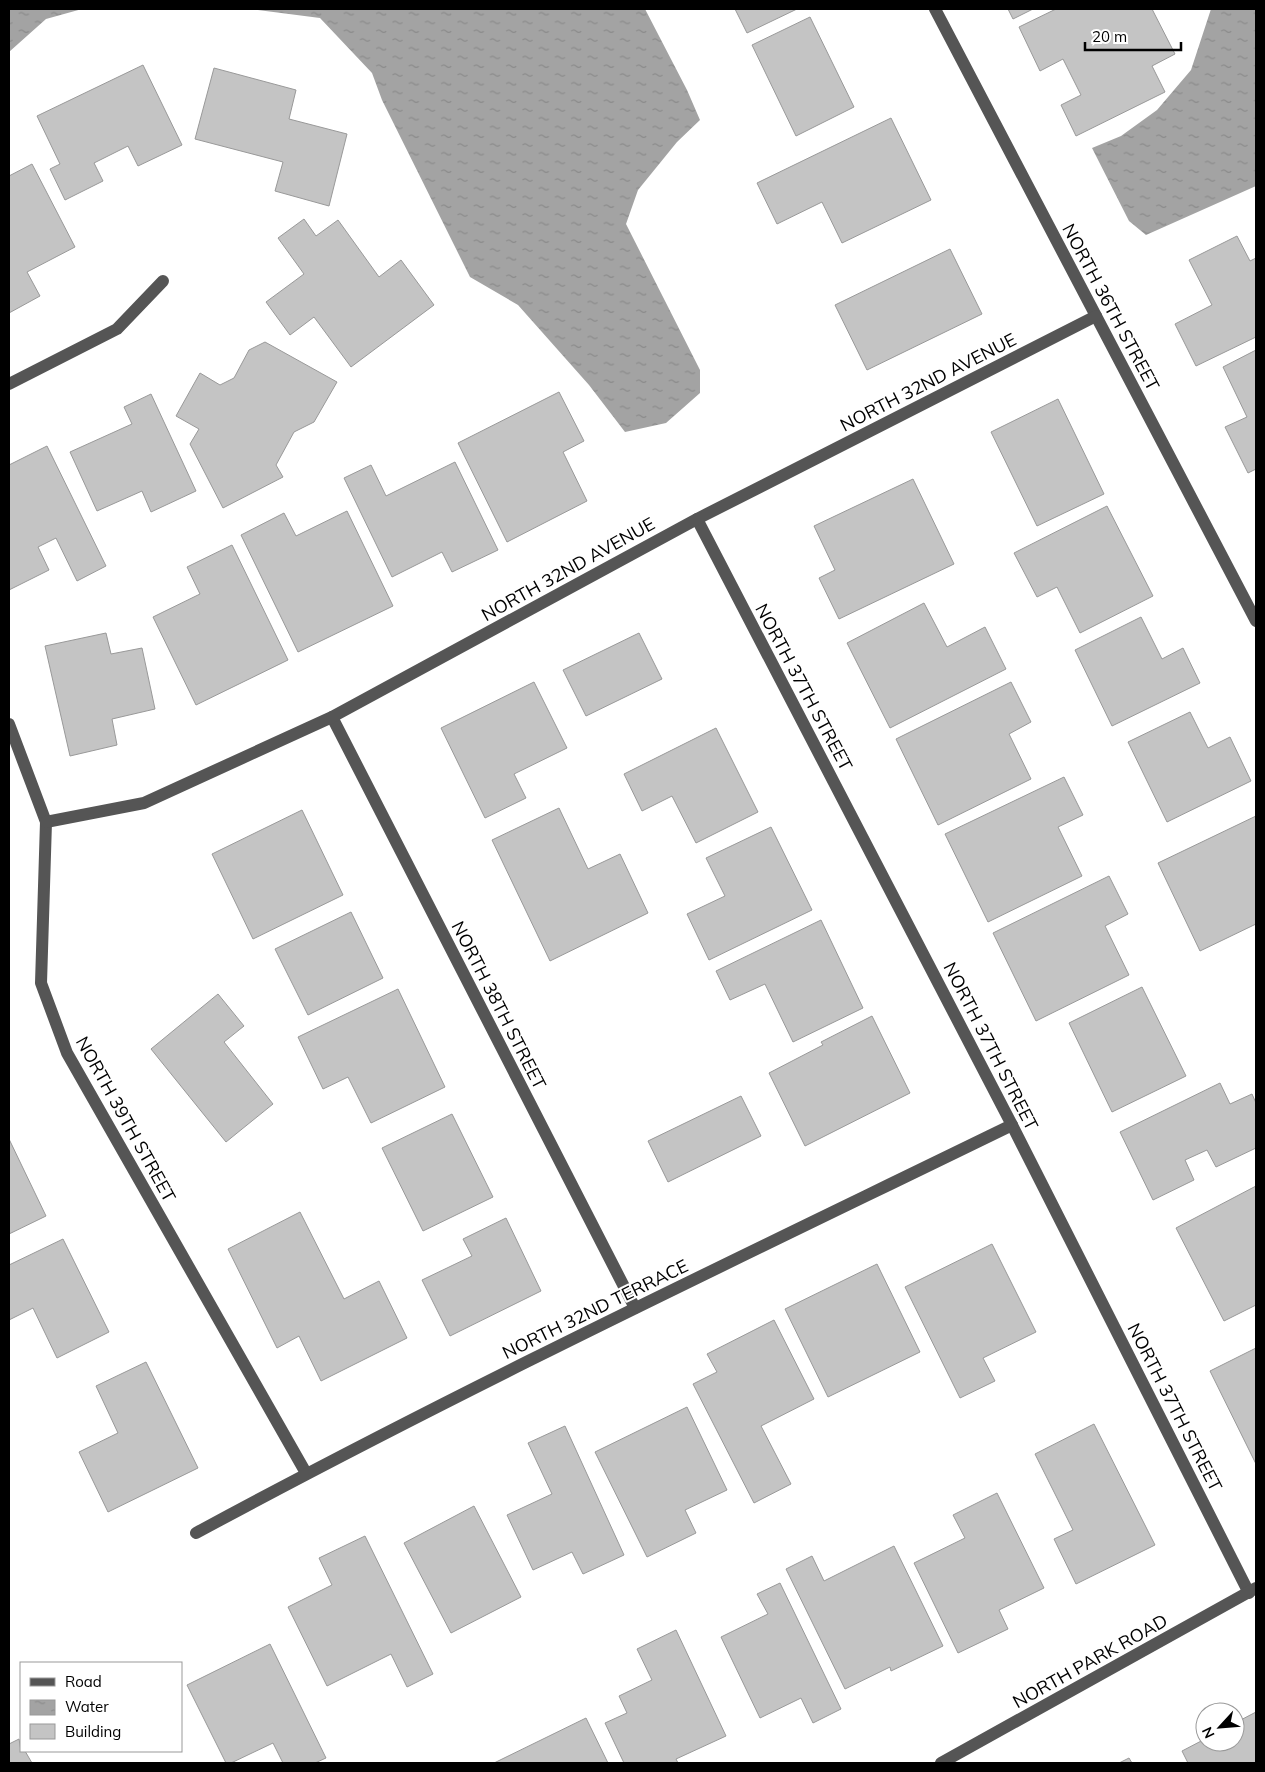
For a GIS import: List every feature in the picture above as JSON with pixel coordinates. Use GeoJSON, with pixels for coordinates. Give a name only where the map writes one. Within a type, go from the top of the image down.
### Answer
{"type":"FeatureCollection","features":[{"type":"Feature","properties":{"kind":"street","name":"NORTH 36TH STREET"},"geometry":{"type":"LineString","coordinates":[[936,9],[1256,622]]}},
{"type":"Feature","properties":{"kind":"street"},"geometry":{"type":"LineString","coordinates":[[9,384],[117,330],[163,281]]}},
{"type":"Feature","properties":{"kind":"street","name":"NORTH 32ND AVENUE"},"geometry":{"type":"LineString","coordinates":[[46,822],[144,804],[332,717],[697,519],[1096,316]]}},
{"type":"Feature","properties":{"kind":"street","name":"NORTH 37TH STREET"},"geometry":{"type":"LineString","coordinates":[[697,519],[1252,1591]]}},
{"type":"Feature","properties":{"kind":"street","name":"NORTH 38TH STREET"},"geometry":{"type":"LineString","coordinates":[[332,717],[635,1308]]}},
{"type":"Feature","properties":{"kind":"street","name":"NORTH 39TH STREET"},"geometry":{"type":"LineString","coordinates":[[9,724],[46,822],[41,983],[67,1053],[306,1473]]}},
{"type":"Feature","properties":{"kind":"street","name":"NORTH 32ND TERRACE"},"geometry":{"type":"LineString","coordinates":[[196,1533],[306,1473],[635,1308],[1012,1125]]}},
{"type":"Feature","properties":{"kind":"street","name":"NORTH PARK ROAD"},"geometry":{"type":"LineString","coordinates":[[941,1763],[1252,1591]]}},
{"type":"Feature","properties":{"kind":"water"},"geometry":{"type":"Polygon","coordinates":[[[9,9],[82,9],[46,19],[9,52],[9,9]]]}},
{"type":"Feature","properties":{"kind":"water"},"geometry":{"type":"Polygon","coordinates":[[[250,9],[645,9],[687,90],[700,120],[677,142],[638,190],[626,224],[700,370],[700,393],[666,423],[625,432],[589,385],[518,305],[470,277],[382,100],[372,73],[320,18],[250,9]]]}},
{"type":"Feature","properties":{"kind":"water"},"geometry":{"type":"Polygon","coordinates":[[[1211,9],[1256,9],[1256,186],[1146,235],[1129,221],[1092,148],[1121,136],[1157,110],[1191,70],[1211,9]]]}},
{"type":"Feature","properties":{"kind":"building"},"geometry":{"type":"Polygon","coordinates":[[[735,9],[797,9],[747,33],[735,9]]]}},
{"type":"Feature","properties":{"kind":"building"},"geometry":{"type":"Polygon","coordinates":[[[1008,9],[1033,9],[1013,19],[1008,9]]]}},
{"type":"Feature","properties":{"kind":"building"},"geometry":{"type":"Polygon","coordinates":[[[1056,9],[1152,9],[1175,54],[1152,66],[1165,92],[1076,136],[1061,105],[1081,95],[1063,59],[1040,71],[1019,27],[1056,9]]]}},
{"type":"Feature","properties":{"kind":"building"},"geometry":{"type":"Polygon","coordinates":[[[810,17],[854,107],[796,136],[752,45],[810,17]]]}},
{"type":"Feature","properties":{"kind":"building"},"geometry":{"type":"Polygon","coordinates":[[[143,65],[182,145],[138,166],[128,146],[94,163],[103,181],[65,200],[50,169],[60,164],[37,116],[143,65]]]}},
{"type":"Feature","properties":{"kind":"building"},"geometry":{"type":"Polygon","coordinates":[[[214,68],[296,90],[289,119],[347,134],[329,206],[275,191],[283,162],[195,139],[214,68]]]}},
{"type":"Feature","properties":{"kind":"building"},"geometry":{"type":"Polygon","coordinates":[[[891,118],[931,200],[842,243],[822,202],[777,224],[757,183],[891,118]]]}},
{"type":"Feature","properties":{"kind":"building"},"geometry":{"type":"Polygon","coordinates":[[[32,164],[75,247],[27,272],[40,296],[9,313],[9,176],[32,164]]]}},
{"type":"Feature","properties":{"kind":"building"},"geometry":{"type":"Polygon","coordinates":[[[304,219],[316,236],[338,220],[379,277],[401,260],[434,305],[351,367],[314,317],[290,335],[266,302],[304,274],[278,238],[304,219]]]}},
{"type":"Feature","properties":{"kind":"building"},"geometry":{"type":"Polygon","coordinates":[[[1237,236],[1250,261],[1256,258],[1256,337],[1196,366],[1175,324],[1212,305],[1189,260],[1237,236]]]}},
{"type":"Feature","properties":{"kind":"building"},"geometry":{"type":"Polygon","coordinates":[[[950,249],[982,314],[867,370],[835,305],[950,249]]]}},
{"type":"Feature","properties":{"kind":"building"},"geometry":{"type":"Polygon","coordinates":[[[265,342],[337,382],[314,422],[294,432],[276,465],[283,477],[223,508],[190,444],[199,429],[176,416],[200,373],[220,385],[234,378],[249,350],[265,342]]]}},
{"type":"Feature","properties":{"kind":"building"},"geometry":{"type":"Polygon","coordinates":[[[1256,350],[1256,469],[1248,473],[1225,427],[1247,417],[1223,367],[1256,350]]]}},
{"type":"Feature","properties":{"kind":"building"},"geometry":{"type":"Polygon","coordinates":[[[559,392],[584,441],[563,452],[587,501],[507,542],[458,443],[559,392]]]}},
{"type":"Feature","properties":{"kind":"building"},"geometry":{"type":"Polygon","coordinates":[[[151,394],[196,491],[151,512],[142,491],[97,511],[70,452],[132,424],[124,407],[151,394]]]}},
{"type":"Feature","properties":{"kind":"building"},"geometry":{"type":"Polygon","coordinates":[[[1058,399],[1104,494],[1037,526],[991,432],[1058,399]]]}},
{"type":"Feature","properties":{"kind":"building"},"geometry":{"type":"Polygon","coordinates":[[[47,446],[106,566],[77,581],[56,538],[38,547],[49,570],[9,590],[9,465],[47,446]]]}},
{"type":"Feature","properties":{"kind":"building"},"geometry":{"type":"Polygon","coordinates":[[[455,462],[498,550],[452,572],[442,552],[392,577],[344,478],[371,465],[386,496],[455,462]]]}},
{"type":"Feature","properties":{"kind":"building"},"geometry":{"type":"Polygon","coordinates":[[[913,479],[954,564],[839,619],[819,578],[835,570],[814,526],[913,479]]]}},
{"type":"Feature","properties":{"kind":"building"},"geometry":{"type":"Polygon","coordinates":[[[1107,506],[1153,596],[1080,633],[1057,587],[1037,597],[1014,553],[1107,506]]]}},
{"type":"Feature","properties":{"kind":"building"},"geometry":{"type":"Polygon","coordinates":[[[347,511],[393,606],[298,652],[241,535],[284,513],[296,536],[347,511]]]}},
{"type":"Feature","properties":{"kind":"building"},"geometry":{"type":"Polygon","coordinates":[[[232,545],[288,660],[196,705],[153,617],[200,594],[187,567],[232,545]]]}},
{"type":"Feature","properties":{"kind":"building"},"geometry":{"type":"Polygon","coordinates":[[[924,603],[947,647],[985,627],[1006,669],[890,728],[847,643],[924,603]]]}},
{"type":"Feature","properties":{"kind":"building"},"geometry":{"type":"Polygon","coordinates":[[[1141,617],[1162,659],[1183,648],[1200,683],[1112,726],[1075,650],[1141,617]]]}},
{"type":"Feature","properties":{"kind":"building"},"geometry":{"type":"Polygon","coordinates":[[[106,633],[111,654],[142,648],[155,709],[112,719],[117,745],[70,756],[45,646],[106,633]]]}},
{"type":"Feature","properties":{"kind":"building"},"geometry":{"type":"Polygon","coordinates":[[[639,633],[662,679],[586,716],[563,670],[639,633]]]}},
{"type":"Feature","properties":{"kind":"building"},"geometry":{"type":"Polygon","coordinates":[[[534,682],[567,748],[514,774],[526,798],[485,818],[441,728],[534,682]]]}},
{"type":"Feature","properties":{"kind":"building"},"geometry":{"type":"Polygon","coordinates":[[[1011,682],[1031,722],[1009,734],[1031,779],[938,825],[896,739],[1011,682]]]}},
{"type":"Feature","properties":{"kind":"building"},"geometry":{"type":"Polygon","coordinates":[[[1190,712],[1208,748],[1230,737],[1251,781],[1167,822],[1128,742],[1190,712]]]}},
{"type":"Feature","properties":{"kind":"building"},"geometry":{"type":"Polygon","coordinates":[[[716,728],[758,812],[696,843],[672,796],[642,811],[624,774],[716,728]]]}},
{"type":"Feature","properties":{"kind":"building"},"geometry":{"type":"Polygon","coordinates":[[[1064,777],[1083,815],[1058,827],[1082,876],[988,922],[945,834],[1064,777]]]}},
{"type":"Feature","properties":{"kind":"building"},"geometry":{"type":"Polygon","coordinates":[[[559,808],[588,869],[620,854],[648,913],[550,961],[492,840],[559,808]]]}},
{"type":"Feature","properties":{"kind":"building"},"geometry":{"type":"Polygon","coordinates":[[[302,810],[343,895],[253,939],[212,854],[302,810]]]}},
{"type":"Feature","properties":{"kind":"building"},"geometry":{"type":"Polygon","coordinates":[[[1256,816],[1256,924],[1200,951],[1158,863],[1256,816]]]}},
{"type":"Feature","properties":{"kind":"building"},"geometry":{"type":"Polygon","coordinates":[[[771,827],[812,910],[709,960],[687,914],[725,896],[706,858],[771,827]]]}},
{"type":"Feature","properties":{"kind":"building"},"geometry":{"type":"Polygon","coordinates":[[[1109,876],[1128,914],[1105,926],[1129,975],[1036,1021],[993,933],[1109,876]]]}},
{"type":"Feature","properties":{"kind":"building"},"geometry":{"type":"Polygon","coordinates":[[[351,912],[383,978],[308,1015],[275,949],[351,912]]]}},
{"type":"Feature","properties":{"kind":"building"},"geometry":{"type":"Polygon","coordinates":[[[821,920],[863,1008],[793,1042],[765,984],[730,1000],[716,971],[821,920]]]}},
{"type":"Feature","properties":{"kind":"building"},"geometry":{"type":"Polygon","coordinates":[[[1142,987],[1186,1076],[1112,1112],[1069,1023],[1142,987]]]}},
{"type":"Feature","properties":{"kind":"building"},"geometry":{"type":"Polygon","coordinates":[[[398,989],[445,1087],[371,1123],[348,1077],[323,1089],[298,1037],[398,989]]]}},
{"type":"Feature","properties":{"kind":"building"},"geometry":{"type":"Polygon","coordinates":[[[218,994],[244,1026],[224,1042],[273,1104],[226,1142],[151,1049],[218,994]]]}},
{"type":"Feature","properties":{"kind":"building"},"geometry":{"type":"Polygon","coordinates":[[[872,1016],[910,1093],[805,1146],[769,1073],[823,1045],[821,1042],[872,1016]]]}},
{"type":"Feature","properties":{"kind":"building"},"geometry":{"type":"Polygon","coordinates":[[[1220,1083],[1230,1104],[1252,1094],[1256,1103],[1256,1148],[1216,1167],[1207,1150],[1185,1160],[1194,1180],[1153,1200],[1120,1132],[1220,1083]]]}},
{"type":"Feature","properties":{"kind":"building"},"geometry":{"type":"Polygon","coordinates":[[[741,1096],[761,1136],[668,1182],[648,1141],[741,1096]]]}},
{"type":"Feature","properties":{"kind":"building"},"geometry":{"type":"Polygon","coordinates":[[[452,1114],[493,1197],[423,1231],[382,1148],[452,1114]]]}},
{"type":"Feature","properties":{"kind":"building"},"geometry":{"type":"Polygon","coordinates":[[[9,1139],[46,1216],[9,1234],[9,1139]]]}},
{"type":"Feature","properties":{"kind":"building"},"geometry":{"type":"Polygon","coordinates":[[[1256,1186],[1256,1305],[1224,1321],[1176,1228],[1256,1186]]]}},
{"type":"Feature","properties":{"kind":"building"},"geometry":{"type":"Polygon","coordinates":[[[300,1212],[344,1299],[379,1281],[407,1338],[321,1381],[299,1336],[277,1348],[228,1249],[300,1212]]]}},
{"type":"Feature","properties":{"kind":"building"},"geometry":{"type":"Polygon","coordinates":[[[506,1218],[541,1291],[450,1336],[422,1280],[472,1256],[463,1239],[506,1218]]]}},
{"type":"Feature","properties":{"kind":"building"},"geometry":{"type":"Polygon","coordinates":[[[63,1239],[109,1332],[57,1358],[33,1308],[9,1320],[9,1265],[63,1239]]]}},
{"type":"Feature","properties":{"kind":"building"},"geometry":{"type":"Polygon","coordinates":[[[992,1244],[1036,1332],[983,1358],[995,1381],[960,1398],[905,1287],[992,1244]]]}},
{"type":"Feature","properties":{"kind":"building"},"geometry":{"type":"Polygon","coordinates":[[[877,1264],[920,1352],[828,1397],[785,1309],[877,1264]]]}},
{"type":"Feature","properties":{"kind":"building"},"geometry":{"type":"Polygon","coordinates":[[[774,1320],[814,1399],[761,1426],[791,1484],[754,1503],[693,1384],[717,1372],[707,1354],[774,1320]]]}},
{"type":"Feature","properties":{"kind":"building"},"geometry":{"type":"Polygon","coordinates":[[[1256,1348],[1256,1464],[1210,1371],[1256,1348]]]}},
{"type":"Feature","properties":{"kind":"building"},"geometry":{"type":"Polygon","coordinates":[[[146,1362],[198,1468],[108,1512],[79,1452],[118,1433],[96,1386],[146,1362]]]}},
{"type":"Feature","properties":{"kind":"building"},"geometry":{"type":"Polygon","coordinates":[[[687,1407],[727,1490],[685,1510],[696,1533],[647,1557],[595,1452],[687,1407]]]}},
{"type":"Feature","properties":{"kind":"building"},"geometry":{"type":"Polygon","coordinates":[[[1094,1424],[1155,1545],[1076,1584],[1054,1539],[1073,1530],[1035,1454],[1094,1424]]]}},
{"type":"Feature","properties":{"kind":"building"},"geometry":{"type":"Polygon","coordinates":[[[565,1426],[624,1555],[583,1574],[572,1552],[533,1570],[507,1515],[552,1494],[528,1443],[565,1426]]]}},
{"type":"Feature","properties":{"kind":"building"},"geometry":{"type":"Polygon","coordinates":[[[997,1493],[1044,1588],[999,1610],[1008,1629],[958,1653],[914,1563],[965,1538],[953,1515],[997,1493]]]}},
{"type":"Feature","properties":{"kind":"building"},"geometry":{"type":"Polygon","coordinates":[[[474,1506],[521,1597],[451,1633],[404,1543],[474,1506]]]}},
{"type":"Feature","properties":{"kind":"building"},"geometry":{"type":"Polygon","coordinates":[[[365,1536],[433,1674],[407,1687],[391,1654],[327,1686],[288,1607],[332,1585],[319,1558],[365,1536]]]}},
{"type":"Feature","properties":{"kind":"building"},"geometry":{"type":"Polygon","coordinates":[[[894,1546],[943,1646],[891,1671],[890,1667],[845,1689],[786,1569],[812,1556],[824,1581],[894,1546]]]}},
{"type":"Feature","properties":{"kind":"building"},"geometry":{"type":"Polygon","coordinates":[[[780,1583],[841,1709],[813,1723],[801,1698],[760,1718],[721,1637],[768,1614],[757,1594],[780,1583]]]}},
{"type":"Feature","properties":{"kind":"building"},"geometry":{"type":"Polygon","coordinates":[[[676,1630],[726,1736],[676,1759],[678,1763],[624,1763],[605,1723],[627,1713],[619,1696],[652,1680],[637,1649],[676,1630]]]}},
{"type":"Feature","properties":{"kind":"building"},"geometry":{"type":"Polygon","coordinates":[[[270,1644],[326,1758],[315,1763],[283,1763],[273,1743],[231,1763],[226,1763],[187,1685],[270,1644]]]}},
{"type":"Feature","properties":{"kind":"building"},"geometry":{"type":"Polygon","coordinates":[[[1256,1712],[1256,1763],[1188,1763],[1182,1751],[1195,1744],[1195,1752],[1245,1752],[1245,1718],[1256,1712]]]}},
{"type":"Feature","properties":{"kind":"building"},"geometry":{"type":"Polygon","coordinates":[[[586,1718],[608,1763],[494,1763],[586,1718]]]}},
{"type":"Feature","properties":{"kind":"building"},"geometry":{"type":"Polygon","coordinates":[[[19,1739],[20,1752],[26,1752],[32,1763],[9,1763],[9,1744],[19,1739]]]}},
{"type":"Feature","properties":{"kind":"building"},"geometry":{"type":"Polygon","coordinates":[[[1129,1758],[1132,1763],[1119,1763],[1129,1758]]]}}]}
